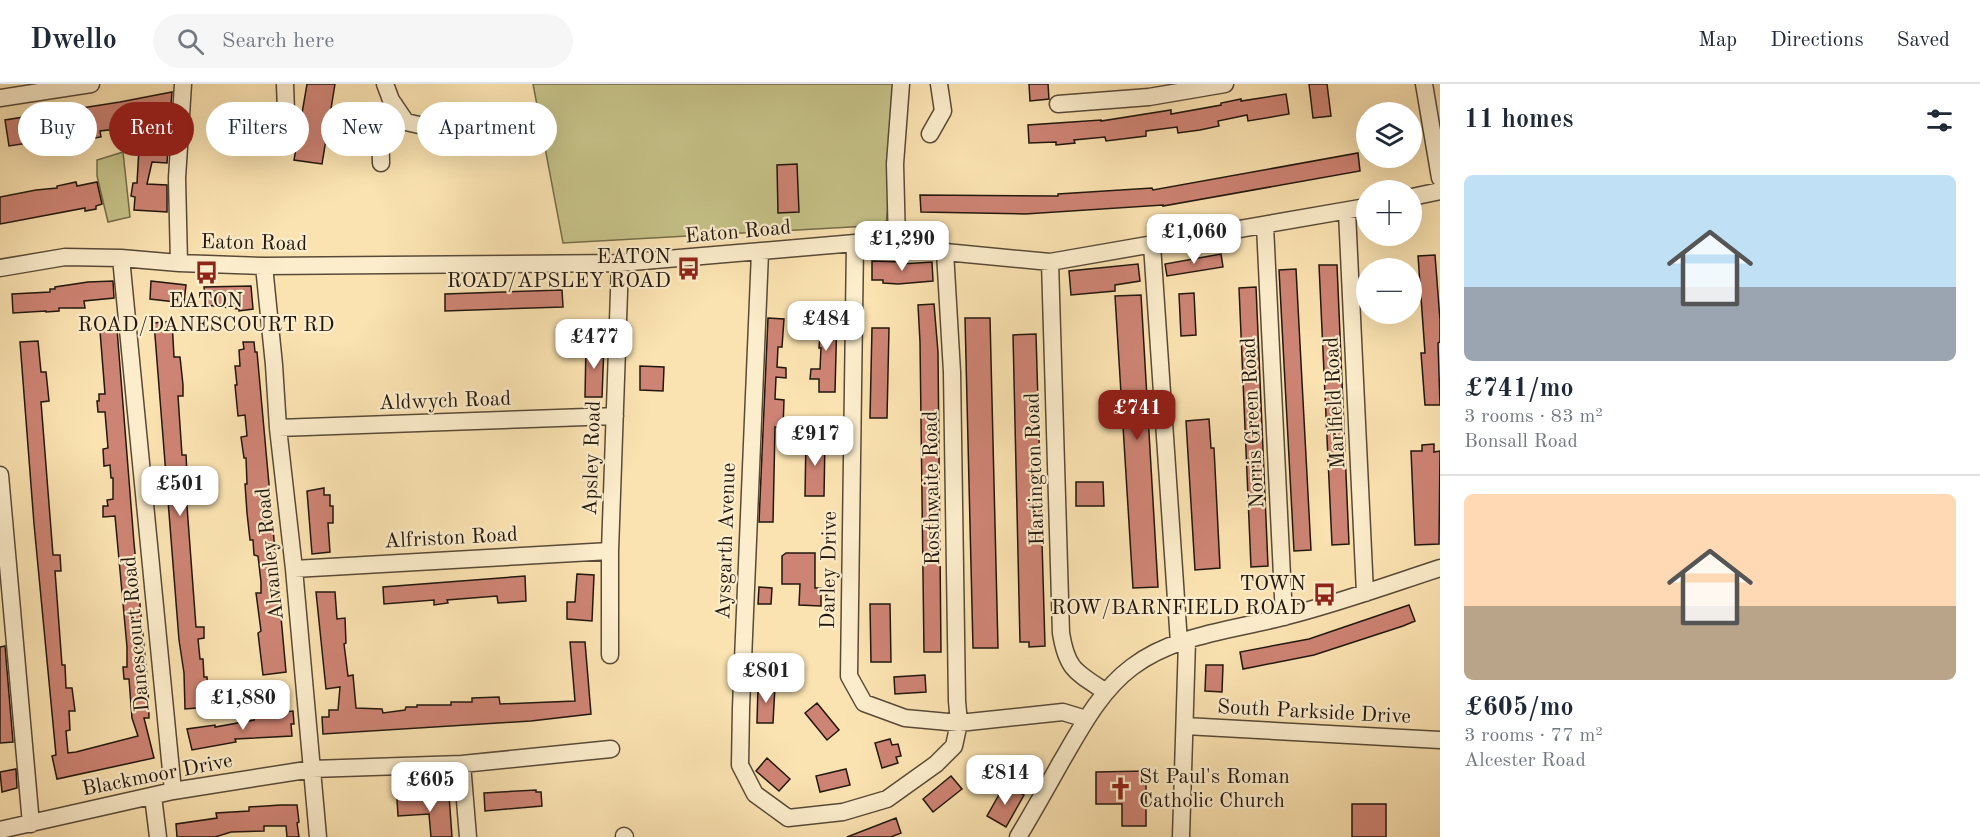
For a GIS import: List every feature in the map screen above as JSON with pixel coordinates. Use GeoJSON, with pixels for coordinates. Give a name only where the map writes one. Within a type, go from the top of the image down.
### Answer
{"type":"FeatureCollection","features":[{"type":"Feature","properties":{"kind":"street"},"geometry":{"type":"LineString","coordinates":[[0,98],[91,84]]}},
{"type":"Feature","properties":{"kind":"street"},"geometry":{"type":"LineString","coordinates":[[178,263],[177,178],[183,84]]}},
{"type":"Feature","properties":{"kind":"street"},"geometry":{"type":"LineString","coordinates":[[285,84],[286,102]]}},
{"type":"Feature","properties":{"kind":"street"},"geometry":{"type":"LineString","coordinates":[[385,84],[393,102]]}},
{"type":"Feature","properties":{"kind":"street"},"geometry":{"type":"LineString","coordinates":[[897,243],[895,164],[901,84]]}},
{"type":"Feature","properties":{"kind":"street"},"geometry":{"type":"LineString","coordinates":[[930,134],[943,111],[939,84]]}},
{"type":"Feature","properties":{"kind":"street"},"geometry":{"type":"LineString","coordinates":[[1069,98],[1149,97],[1225,84]]}},
{"type":"Feature","properties":{"kind":"street"},"geometry":{"type":"LineString","coordinates":[[1424,84],[1440,178]]}},
{"type":"Feature","properties":{"kind":"street"},"geometry":{"type":"LineString","coordinates":[[381,156],[381,163]]}},
{"type":"Feature","properties":{"kind":"street"},"geometry":{"type":"LineString","coordinates":[[1422,195],[1440,191]]}},
{"type":"Feature","properties":{"kind":"street","name":"Eaton Road"},"geometry":{"type":"LineString","coordinates":[[0,268],[65,257],[264,266],[620,263],[855,243],[897,243],[945,252],[1050,262],[1356,210]]}},
{"type":"Feature","properties":{"kind":"street","name":"Marlfield Road"},"geometry":{"type":"LineString","coordinates":[[1347,212],[1365,593]]}},
{"type":"Feature","properties":{"kind":"street","name":"Norris Green Road"},"geometry":{"type":"LineString","coordinates":[[1265,226],[1284,617]]}},
{"type":"Feature","properties":{"kind":"street","name":"Darley Drive"},"geometry":{"type":"LineString","coordinates":[[855,243],[849,676],[864,703],[905,718],[959,723],[1063,712],[1086,719]]}},
{"type":"Feature","properties":{"kind":"street"},"geometry":{"type":"LineString","coordinates":[[1152,245],[1183,642],[1185,726],[1181,837]]}},
{"type":"Feature","properties":{"kind":"street","name":"Aysgarth Avenue"},"geometry":{"type":"LineString","coordinates":[[760,252],[740,765],[755,794],[788,818],[843,812],[887,799],[936,764],[954,746],[959,723]]}},
{"type":"Feature","properties":{"kind":"street","name":"Rosthwaite Road"},"geometry":{"type":"LineString","coordinates":[[945,252],[952,372],[959,723]]}},
{"type":"Feature","properties":{"kind":"street","name":"Danescourt Road"},"geometry":{"type":"LineString","coordinates":[[121,258],[173,791]]}},
{"type":"Feature","properties":{"kind":"street","name":"Hartington Road"},"geometry":{"type":"LineString","coordinates":[[1050,262],[1061,633],[1065,655],[1076,672],[1106,692]]}},
{"type":"Feature","properties":{"kind":"street","name":"Apsley Road"},"geometry":{"type":"LineString","coordinates":[[610,655],[610,551],[620,263]]}},
{"type":"Feature","properties":{"kind":"street","name":"Alvanley Road"},"geometry":{"type":"LineString","coordinates":[[264,266],[318,837]]}},
{"type":"Feature","properties":{"kind":"street","name":"Aldwych Road"},"geometry":{"type":"LineString","coordinates":[[278,428],[615,416]]}},
{"type":"Feature","properties":{"kind":"street"},"geometry":{"type":"LineString","coordinates":[[0,475],[31,824]]}},
{"type":"Feature","properties":{"kind":"street","name":"Alfriston Road"},"geometry":{"type":"LineString","coordinates":[[294,568],[610,551]]}},
{"type":"Feature","properties":{"kind":"street"},"geometry":{"type":"LineString","coordinates":[[1018,837],[1086,719],[1106,692],[1132,667],[1157,652],[1183,642],[1284,617],[1440,568]]}},
{"type":"Feature","properties":{"kind":"street","name":"South Parkside Drive"},"geometry":{"type":"LineString","coordinates":[[1185,726],[1440,740]]}},
{"type":"Feature","properties":{"kind":"street","name":"Blackmoor Drive"},"geometry":{"type":"LineString","coordinates":[[9,832],[31,824],[173,791],[312,769],[462,764],[611,749]]}},
{"type":"Feature","properties":{"kind":"street"},"geometry":{"type":"LineString","coordinates":[[462,764],[468,837]]}},
{"type":"Feature","properties":{"kind":"street"},"geometry":{"type":"LineString","coordinates":[[153,796],[158,837]]}},
{"type":"Feature","properties":{"kind":"shaded area"},"geometry":{"type":"Polygon","coordinates":[[[533,84],[899,84],[886,225],[563,243],[547,156],[557,156],[557,102],[536,102],[533,84]]]}},
{"type":"Feature","properties":{"kind":"shaded area"},"geometry":{"type":"Polygon","coordinates":[[[110,156],[123,156],[130,217],[108,222],[97,176],[97,160],[110,156]]]}},
{"type":"Feature","properties":{"kind":"building"},"geometry":{"type":"Polygon","coordinates":[[[307,84],[335,84],[332,102],[321,102],[322,164],[294,160],[295,156],[309,156],[309,102],[304,102],[307,84]]]}},
{"type":"Feature","properties":{"kind":"building"},"geometry":{"type":"Polygon","coordinates":[[[1029,84],[1048,84],[1049,99],[1030,101],[1029,84]]]}},
{"type":"Feature","properties":{"kind":"building"},"geometry":{"type":"Polygon","coordinates":[[[1309,84],[1327,84],[1331,116],[1313,118],[1309,84]]]}},
{"type":"Feature","properties":{"kind":"building"},"geometry":{"type":"Polygon","coordinates":[[[172,92],[171,102],[120,102],[172,92]]]}},
{"type":"Feature","properties":{"kind":"building"},"geometry":{"type":"Polygon","coordinates":[[[1286,94],[1289,114],[1248,121],[1247,115],[1218,121],[1219,126],[1178,133],[1177,127],[1146,131],[1146,136],[1106,141],[1105,137],[1074,140],[1075,143],[1056,145],[1056,142],[1029,143],[1028,125],[1101,121],[1171,110],[1171,114],[1241,99],[1241,101],[1286,94]]]}},
{"type":"Feature","properties":{"kind":"building"},"geometry":{"type":"Polygon","coordinates":[[[109,104],[109,130],[100,131],[101,137],[97,138],[97,106],[109,104]]]}},
{"type":"Feature","properties":{"kind":"building"},"geometry":{"type":"Polygon","coordinates":[[[18,118],[18,145],[9,146],[5,120],[18,118]]]}},
{"type":"Feature","properties":{"kind":"building"},"geometry":{"type":"Polygon","coordinates":[[[1356,153],[1356,168],[1360,168],[1360,171],[1163,206],[1025,214],[921,212],[920,195],[1058,196],[1058,194],[1152,188],[1153,190],[1356,153]]]}},
{"type":"Feature","properties":{"kind":"building"},"geometry":{"type":"Polygon","coordinates":[[[139,156],[168,156],[167,163],[152,162],[147,184],[167,185],[167,212],[134,210],[135,197],[131,196],[133,183],[137,183],[139,156]]]}},
{"type":"Feature","properties":{"kind":"building"},"geometry":{"type":"Polygon","coordinates":[[[797,164],[799,212],[778,213],[777,165],[797,164]]]}},
{"type":"Feature","properties":{"kind":"building"},"geometry":{"type":"Polygon","coordinates":[[[76,182],[77,186],[97,182],[102,204],[96,206],[96,209],[85,211],[85,208],[0,224],[0,197],[57,188],[57,186],[76,182]]]}},
{"type":"Feature","properties":{"kind":"building"},"geometry":{"type":"Polygon","coordinates":[[[1221,254],[1223,267],[1167,276],[1165,264],[1221,254]]]}},
{"type":"Feature","properties":{"kind":"building"},"geometry":{"type":"Polygon","coordinates":[[[1435,255],[1440,320],[1440,342],[1438,343],[1440,405],[1425,405],[1421,353],[1425,353],[1422,258],[1418,256],[1435,255]]]}},
{"type":"Feature","properties":{"kind":"building"},"geometry":{"type":"Polygon","coordinates":[[[872,261],[902,262],[902,264],[932,262],[933,281],[898,284],[872,280],[872,261]]]}},
{"type":"Feature","properties":{"kind":"building"},"geometry":{"type":"Polygon","coordinates":[[[1138,264],[1140,281],[1115,285],[1115,291],[1071,295],[1069,271],[1138,264]]]}},
{"type":"Feature","properties":{"kind":"building"},"geometry":{"type":"Polygon","coordinates":[[[1319,265],[1337,265],[1349,544],[1332,545],[1319,265]]]}},
{"type":"Feature","properties":{"kind":"building"},"geometry":{"type":"Polygon","coordinates":[[[1296,269],[1311,550],[1294,551],[1279,270],[1296,269]]]}},
{"type":"Feature","properties":{"kind":"building"},"geometry":{"type":"Polygon","coordinates":[[[113,281],[114,298],[84,301],[85,308],[59,308],[59,311],[13,313],[12,294],[50,292],[50,289],[55,289],[55,287],[113,281]]]}},
{"type":"Feature","properties":{"kind":"building"},"geometry":{"type":"Polygon","coordinates":[[[151,281],[186,285],[184,303],[150,299],[151,281]]]}},
{"type":"Feature","properties":{"kind":"building"},"geometry":{"type":"Polygon","coordinates":[[[251,286],[253,309],[239,311],[239,309],[206,305],[204,287],[251,286]]]}},
{"type":"Feature","properties":{"kind":"building"},"geometry":{"type":"Polygon","coordinates":[[[1256,287],[1268,566],[1251,567],[1239,288],[1256,287]]]}},
{"type":"Feature","properties":{"kind":"building"},"geometry":{"type":"Polygon","coordinates":[[[562,290],[563,307],[445,311],[445,294],[562,290]]]}},
{"type":"Feature","properties":{"kind":"building"},"geometry":{"type":"Polygon","coordinates":[[[1194,293],[1196,335],[1181,336],[1179,294],[1194,293]]]}},
{"type":"Feature","properties":{"kind":"building"},"geometry":{"type":"Polygon","coordinates":[[[1141,295],[1158,587],[1133,588],[1115,296],[1141,295]]]}},
{"type":"Feature","properties":{"kind":"building"},"geometry":{"type":"Polygon","coordinates":[[[934,304],[938,352],[941,652],[924,652],[918,305],[934,304]]]}},
{"type":"Feature","properties":{"kind":"building"},"geometry":{"type":"Polygon","coordinates":[[[820,313],[837,314],[835,392],[819,392],[819,379],[810,379],[811,369],[820,369],[820,335],[810,335],[811,325],[820,325],[820,313]]]}},
{"type":"Feature","properties":{"kind":"building"},"geometry":{"type":"Polygon","coordinates":[[[768,318],[784,319],[782,347],[778,347],[777,367],[786,368],[786,378],[776,377],[775,399],[784,400],[783,428],[775,427],[773,522],[759,522],[768,318]]]}},
{"type":"Feature","properties":{"kind":"building"},"geometry":{"type":"Polygon","coordinates":[[[965,318],[990,318],[998,648],[973,648],[965,318]]]}},
{"type":"Feature","properties":{"kind":"building"},"geometry":{"type":"Polygon","coordinates":[[[172,321],[174,357],[180,357],[183,385],[183,396],[178,396],[182,455],[186,455],[187,473],[189,473],[192,492],[186,493],[196,627],[204,627],[204,638],[198,639],[200,659],[203,659],[204,677],[207,677],[209,707],[185,709],[184,673],[179,640],[154,323],[172,321]]]}},
{"type":"Feature","properties":{"kind":"building"},"geometry":{"type":"Polygon","coordinates":[[[872,328],[889,328],[887,418],[870,418],[872,328]]]}},
{"type":"Feature","properties":{"kind":"building"},"geometry":{"type":"Polygon","coordinates":[[[117,329],[148,687],[149,718],[144,718],[154,758],[57,779],[52,756],[56,755],[34,524],[20,342],[38,341],[41,372],[46,372],[49,401],[41,402],[53,555],[60,555],[61,571],[55,571],[62,665],[65,665],[66,688],[72,688],[75,711],[69,711],[70,730],[66,731],[68,753],[76,752],[138,736],[132,718],[129,679],[124,679],[123,667],[127,667],[127,647],[115,516],[103,517],[103,506],[108,506],[107,500],[113,499],[113,478],[111,478],[110,465],[104,466],[103,449],[108,448],[105,412],[98,412],[97,401],[99,401],[99,394],[105,394],[100,331],[117,329]]]}},
{"type":"Feature","properties":{"kind":"building"},"geometry":{"type":"Polygon","coordinates":[[[1036,334],[1045,646],[1029,647],[1029,642],[1020,642],[1013,335],[1036,334]]]}},
{"type":"Feature","properties":{"kind":"building"},"geometry":{"type":"Polygon","coordinates":[[[243,342],[254,342],[255,352],[257,352],[286,672],[263,675],[256,593],[261,593],[261,582],[258,556],[254,555],[253,540],[250,540],[245,484],[247,484],[246,458],[244,458],[241,437],[247,436],[245,415],[238,416],[235,385],[237,385],[235,366],[240,366],[239,350],[244,349],[243,342]]]}},
{"type":"Feature","properties":{"kind":"building"},"geometry":{"type":"Polygon","coordinates":[[[586,344],[604,345],[602,397],[585,397],[586,344]]]}},
{"type":"Feature","properties":{"kind":"building"},"geometry":{"type":"Polygon","coordinates":[[[640,366],[664,367],[663,391],[640,390],[640,366]]]}},
{"type":"Feature","properties":{"kind":"building"},"geometry":{"type":"Polygon","coordinates":[[[1209,419],[1211,448],[1214,448],[1220,568],[1195,570],[1186,421],[1209,419]]]}},
{"type":"Feature","properties":{"kind":"building"},"geometry":{"type":"Polygon","coordinates":[[[806,438],[825,439],[824,496],[805,496],[806,438]]]}},
{"type":"Feature","properties":{"kind":"building"},"geometry":{"type":"Polygon","coordinates":[[[1434,444],[1434,452],[1440,451],[1439,544],[1415,545],[1411,451],[1422,451],[1422,445],[1434,444]]]}},
{"type":"Feature","properties":{"kind":"building"},"geometry":{"type":"Polygon","coordinates":[[[1076,482],[1103,482],[1104,506],[1076,506],[1076,482]]]}},
{"type":"Feature","properties":{"kind":"building"},"geometry":{"type":"Polygon","coordinates":[[[324,488],[324,495],[330,495],[330,506],[333,506],[333,523],[328,523],[330,552],[312,554],[307,491],[324,488]]]}},
{"type":"Feature","properties":{"kind":"building"},"geometry":{"type":"Polygon","coordinates":[[[786,553],[815,553],[815,588],[821,588],[821,606],[799,605],[800,584],[782,584],[782,556],[786,553]]]}},
{"type":"Feature","properties":{"kind":"building"},"geometry":{"type":"Polygon","coordinates":[[[577,574],[594,575],[592,621],[567,619],[567,602],[575,602],[577,574]]]}},
{"type":"Feature","properties":{"kind":"building"},"geometry":{"type":"Polygon","coordinates":[[[525,576],[526,601],[498,603],[497,596],[447,600],[448,603],[434,605],[434,600],[384,604],[383,587],[525,576]]]}},
{"type":"Feature","properties":{"kind":"building"},"geometry":{"type":"Polygon","coordinates":[[[759,587],[772,588],[771,604],[758,604],[759,587]]]}},
{"type":"Feature","properties":{"kind":"building"},"geometry":{"type":"Polygon","coordinates":[[[316,592],[335,592],[337,619],[345,618],[346,643],[344,644],[348,676],[353,675],[356,708],[382,709],[383,713],[405,710],[406,707],[417,707],[417,705],[451,705],[451,702],[472,702],[472,698],[499,697],[500,704],[575,701],[570,642],[585,642],[591,714],[531,721],[323,734],[322,717],[329,717],[329,710],[338,710],[340,687],[326,689],[316,592]]]}},
{"type":"Feature","properties":{"kind":"building"},"geometry":{"type":"Polygon","coordinates":[[[870,604],[890,604],[891,662],[871,662],[870,604]]]}},
{"type":"Feature","properties":{"kind":"building"},"geometry":{"type":"Polygon","coordinates":[[[1409,605],[1415,621],[1403,626],[1314,655],[1243,669],[1240,652],[1309,639],[1409,605]]]}},
{"type":"Feature","properties":{"kind":"building"},"geometry":{"type":"Polygon","coordinates":[[[5,646],[13,742],[0,743],[0,647],[5,646]]]}},
{"type":"Feature","properties":{"kind":"building"},"geometry":{"type":"Polygon","coordinates":[[[1206,665],[1223,665],[1222,692],[1205,691],[1206,665]]]}},
{"type":"Feature","properties":{"kind":"building"},"geometry":{"type":"Polygon","coordinates":[[[925,675],[926,692],[895,694],[894,677],[925,675]]]}},
{"type":"Feature","properties":{"kind":"building"},"geometry":{"type":"Polygon","coordinates":[[[758,686],[775,686],[773,723],[757,723],[758,686]]]}},
{"type":"Feature","properties":{"kind":"building"},"geometry":{"type":"Polygon","coordinates":[[[817,703],[839,730],[827,740],[805,713],[817,703]]]}},
{"type":"Feature","properties":{"kind":"building"},"geometry":{"type":"Polygon","coordinates":[[[293,711],[292,736],[235,739],[236,742],[192,750],[187,729],[215,725],[215,727],[254,720],[254,717],[268,716],[268,714],[293,711]]]}},
{"type":"Feature","properties":{"kind":"building"},"geometry":{"type":"Polygon","coordinates":[[[890,739],[892,745],[898,744],[901,756],[896,757],[898,763],[882,768],[875,743],[890,739]]]}},
{"type":"Feature","properties":{"kind":"building"},"geometry":{"type":"Polygon","coordinates":[[[767,758],[790,779],[779,791],[756,771],[767,758]]]}},
{"type":"Feature","properties":{"kind":"building"},"geometry":{"type":"Polygon","coordinates":[[[16,769],[17,788],[2,792],[0,772],[16,769]]]}},
{"type":"Feature","properties":{"kind":"building"},"geometry":{"type":"Polygon","coordinates":[[[846,769],[850,785],[820,792],[816,776],[846,769]]]}},
{"type":"Feature","properties":{"kind":"building","name":"St Paul's Roman Catholic Church"},"geometry":{"type":"Polygon","coordinates":[[[1146,771],[1146,826],[1122,826],[1122,804],[1096,804],[1096,772],[1146,771]]]}},
{"type":"Feature","properties":{"kind":"building"},"geometry":{"type":"Polygon","coordinates":[[[951,776],[962,789],[933,812],[923,799],[951,776]]]}},
{"type":"Feature","properties":{"kind":"building"},"geometry":{"type":"Polygon","coordinates":[[[1005,784],[1024,795],[1006,827],[987,816],[1005,784]]]}},
{"type":"Feature","properties":{"kind":"building"},"geometry":{"type":"Polygon","coordinates":[[[536,790],[536,792],[541,792],[542,806],[485,811],[484,793],[536,790]]]}},
{"type":"Feature","properties":{"kind":"building"},"geometry":{"type":"Polygon","coordinates":[[[449,795],[452,837],[431,837],[429,814],[398,816],[397,799],[449,795]]]}},
{"type":"Feature","properties":{"kind":"building"},"geometry":{"type":"Polygon","coordinates":[[[1352,804],[1386,804],[1386,837],[1352,837],[1352,804]]]}},
{"type":"Feature","properties":{"kind":"building"},"geometry":{"type":"Polygon","coordinates":[[[297,805],[299,837],[287,837],[286,826],[264,826],[264,831],[231,832],[215,837],[177,837],[176,824],[217,818],[216,813],[249,811],[249,807],[297,805]]]}},
{"type":"Feature","properties":{"kind":"building"},"geometry":{"type":"Polygon","coordinates":[[[896,818],[901,833],[891,837],[847,837],[896,818]]]}},
{"type":"Feature","properties":{"kind":"place","name":"EATON ROAD/APSLEY ROAD"},"geometry":{"type":"Point","coordinates":[689,268]}},
{"type":"Feature","properties":{"kind":"place","name":"EATON ROAD/DANESCOURT RD"},"geometry":{"type":"Point","coordinates":[206,272]}},
{"type":"Feature","properties":{"kind":"place","name":"TOWN ROW/BARNFIELD ROAD"},"geometry":{"type":"Point","coordinates":[1324,595]}},
{"type":"Feature","properties":{"kind":"place","name":"St Paul's Roman Catholic Church"},"geometry":{"type":"Point","coordinates":[1121,788]}}]}
